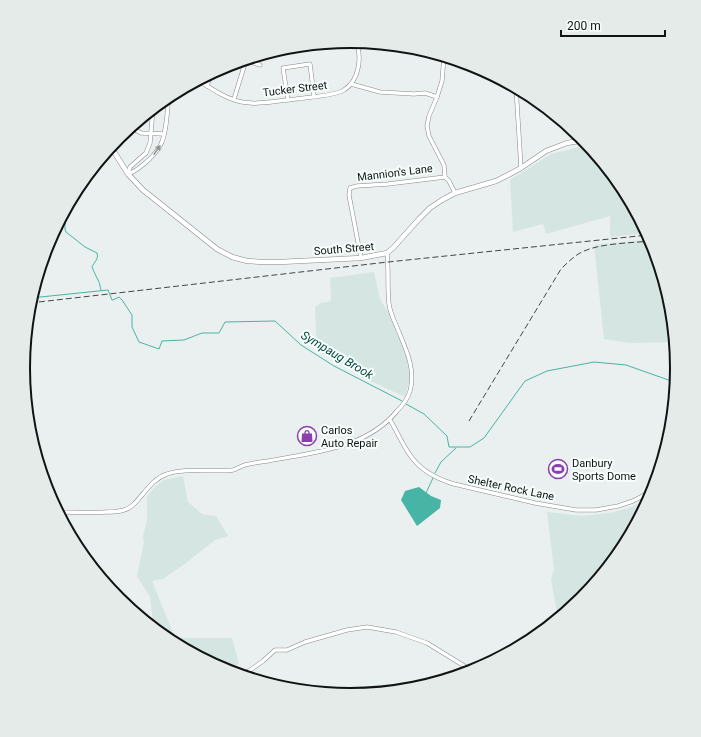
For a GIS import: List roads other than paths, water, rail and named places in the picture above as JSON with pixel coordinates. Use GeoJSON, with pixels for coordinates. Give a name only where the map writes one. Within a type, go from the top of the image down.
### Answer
{"type":"FeatureCollection","features":[{"type":"Feature","properties":{"kind":"main road","name":"South Street"},"geometry":{"type":"LineString","coordinates":[[114,152],[128,174],[143,190],[216,249],[232,257],[263,262],[361,258],[386,253],[393,248],[430,208],[442,200],[455,193],[496,181],[521,168],[546,151],[567,143],[576,141]]}},
{"type":"Feature","properties":{"kind":"street"},"geometry":{"type":"LineString","coordinates":[[358,48],[360,56],[358,70],[355,79],[351,84],[380,92],[414,94],[425,93],[437,97]]}},
{"type":"Feature","properties":{"kind":"street"},"geometry":{"type":"LineString","coordinates":[[444,62],[442,81],[429,116],[427,126],[428,136],[444,165],[445,177]]}},
{"type":"Feature","properties":{"kind":"street"},"geometry":{"type":"LineString","coordinates":[[254,63],[260,65]]}},
{"type":"Feature","properties":{"kind":"street"},"geometry":{"type":"LineString","coordinates":[[288,100],[283,68],[310,64],[314,96]]}},
{"type":"Feature","properties":{"kind":"street"},"geometry":{"type":"LineString","coordinates":[[234,99],[244,66]]}},
{"type":"Feature","properties":{"kind":"street"},"geometry":{"type":"LineString","coordinates":[[207,86],[209,81]]}},
{"type":"Feature","properties":{"kind":"street","name":"Tucker Street"},"geometry":{"type":"LineString","coordinates":[[204,84],[217,92],[234,99],[256,104],[330,94],[343,91],[351,84]]}},
{"type":"Feature","properties":{"kind":"street"},"geometry":{"type":"LineString","coordinates":[[516,94],[521,168]]}},
{"type":"Feature","properties":{"kind":"street"},"geometry":{"type":"LineString","coordinates":[[128,174],[134,172],[153,156],[161,145],[165,130],[168,105]]}},
{"type":"Feature","properties":{"kind":"street"},"geometry":{"type":"LineString","coordinates":[[128,174],[130,167],[146,153],[150,143],[152,116]]}},
{"type":"Feature","properties":{"kind":"street"},"geometry":{"type":"LineString","coordinates":[[136,130],[141,133],[164,134]]}},
{"type":"Feature","properties":{"kind":"street","name":"Mannion's Lane"},"geometry":{"type":"LineString","coordinates":[[361,258],[349,195],[350,188],[445,177],[449,181],[455,193]]}},
{"type":"Feature","properties":{"kind":"street"},"geometry":{"type":"LineString","coordinates":[[64,512],[126,510],[134,505],[149,486],[159,478],[168,474],[176,472],[234,470],[258,462],[326,450],[349,444],[364,438],[390,420],[404,403],[410,392],[412,378],[410,364],[389,306],[387,279],[388,262],[386,253]]}},
{"type":"Feature","properties":{"kind":"street","name":"Shelter Rock Lane"},"geometry":{"type":"LineString","coordinates":[[390,420],[410,456],[418,465],[443,481],[576,510],[596,510],[618,506],[645,495]]}},
{"type":"Feature","properties":{"kind":"street"},"geometry":{"type":"LineString","coordinates":[[247,672],[263,661],[275,650],[287,650],[305,642],[347,630],[367,628],[396,632],[427,643],[467,667]]}},
{"type":"Feature","properties":{"kind":"waterway"},"geometry":{"type":"LineString","coordinates":[[65,223],[66,232],[85,247],[97,253],[97,259],[92,267],[101,290]]}},
{"type":"Feature","properties":{"kind":"waterway","name":"Sympaug Brook"},"geometry":{"type":"LineString","coordinates":[[38,297],[108,290],[112,300],[119,297],[132,315],[132,327],[139,342],[159,349],[162,341],[184,340],[202,333],[219,333],[225,322],[275,321],[301,345],[334,366],[402,401]]}},
{"type":"Feature","properties":{"kind":"waterway","name":"Sympaug Brook"},"geometry":{"type":"LineString","coordinates":[[406,404],[424,414],[447,436],[449,447],[470,447],[484,438],[525,381],[547,371],[594,362],[626,365],[670,381]]}},
{"type":"Feature","properties":{"kind":"waterway"},"geometry":{"type":"LineString","coordinates":[[435,473],[441,462],[456,448]]}},
{"type":"Feature","properties":{"kind":"waterway"},"geometry":{"type":"LineString","coordinates":[[426,493],[433,478]]}},
{"type":"Feature","properties":{"kind":"railway"},"geometry":{"type":"LineString","coordinates":[[37,302],[388,262],[642,236]]}},
{"type":"Feature","properties":{"kind":"railway"},"geometry":{"type":"LineString","coordinates":[[469,421],[561,269],[572,258],[580,253],[596,247],[645,242]]}},
{"type":"Feature","properties":{"kind":"place","name":"Carlos Auto Repair"},"geometry":{"type":"Point","coordinates":[307,436]}},
{"type":"Feature","properties":{"kind":"place","name":"Danbury Sports Dome"},"geometry":{"type":"Point","coordinates":[558,469]}}]}
